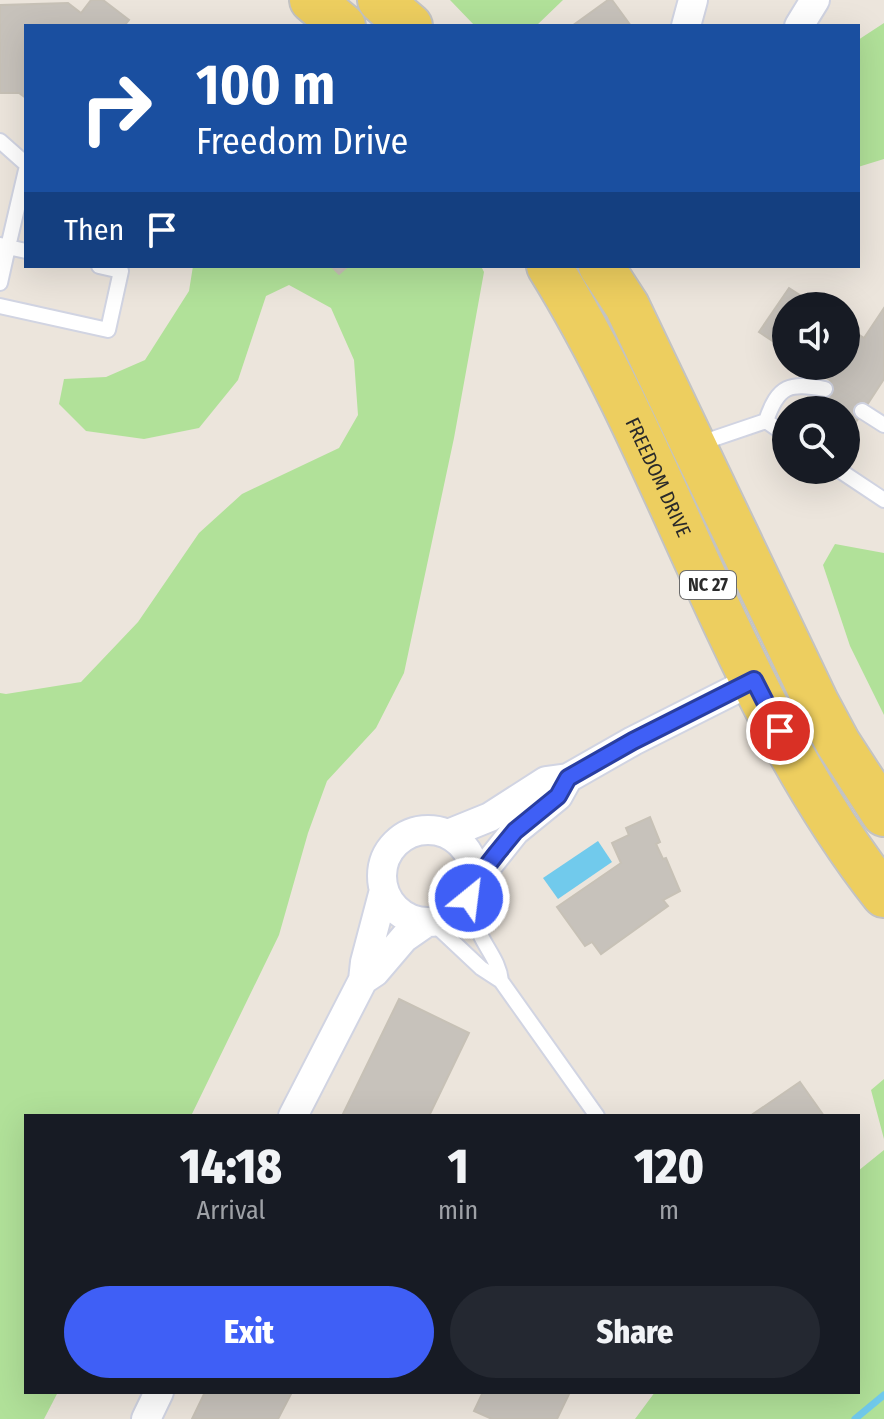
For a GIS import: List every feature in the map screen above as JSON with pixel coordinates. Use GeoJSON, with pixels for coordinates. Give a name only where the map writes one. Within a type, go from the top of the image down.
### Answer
{"type":"FeatureCollection","features":[{"type":"Feature","properties":{"kind":"main road"},"geometry":{"type":"LineString","coordinates":[[312,0],[341,24]]}},
{"type":"Feature","properties":{"kind":"main road"},"geometry":{"type":"LineString","coordinates":[[380,0],[408,24]]}},
{"type":"Feature","properties":{"kind":"main road","name":"FREEDOM DRIVE"},"geometry":{"type":"LineString","coordinates":[[550,268],[577,310],[630,415],[754,680],[807,781],[884,895]]}},
{"type":"Feature","properties":{"kind":"main road","name":"NC 27"},"geometry":{"type":"LineString","coordinates":[[602,268],[627,306],[816,702],[838,743],[884,814]]}},
{"type":"Feature","properties":{"kind":"street"},"geometry":{"type":"LineString","coordinates":[[687,24],[693,0]]}},
{"type":"Feature","properties":{"kind":"street"},"geometry":{"type":"LineString","coordinates":[[800,24],[815,0]]}},
{"type":"Feature","properties":{"kind":"street"},"geometry":{"type":"LineString","coordinates":[[448,834],[490,817],[546,781],[568,778],[633,741],[754,680]]}},
{"type":"Feature","properties":{"kind":"street"},"geometry":{"type":"LineString","coordinates":[[473,889],[469,854],[460,842],[448,834],[434,830],[405,836],[393,845],[385,859],[382,874],[384,890],[391,904],[417,921],[448,918],[461,909],[515,831],[558,796],[568,778]]}},
{"type":"Feature","properties":{"kind":"street"},"geometry":{"type":"LineString","coordinates":[[294,1114],[363,980],[384,890]]}},
{"type":"Feature","properties":{"kind":"street"},"geometry":{"type":"LineString","coordinates":[[363,980],[375,972],[404,938],[430,922]]}},
{"type":"Feature","properties":{"kind":"street"},"geometry":{"type":"LineString","coordinates":[[146,1419],[158,1394]]}},
{"type":"Feature","properties":{"kind":"lane"},"geometry":{"type":"LineString","coordinates":[[0,141],[24,165]]}},
{"type":"Feature","properties":{"kind":"lane"},"geometry":{"type":"LineString","coordinates":[[0,283],[4,246],[24,174]]}},
{"type":"Feature","properties":{"kind":"lane"},"geometry":{"type":"LineString","coordinates":[[4,246],[24,251]]}},
{"type":"Feature","properties":{"kind":"lane"},"geometry":{"type":"LineString","coordinates":[[0,306],[108,330],[121,271],[108,268]]}},
{"type":"Feature","properties":{"kind":"lane"},"geometry":{"type":"LineString","coordinates":[[693,446],[766,421],[777,395],[786,388],[804,385],[825,389]]}},
{"type":"Feature","properties":{"kind":"lane"},"geometry":{"type":"LineString","coordinates":[[862,411],[884,425]]}},
{"type":"Feature","properties":{"kind":"lane"},"geometry":{"type":"LineString","coordinates":[[766,421],[772,425]]}},
{"type":"Feature","properties":{"kind":"lane"},"geometry":{"type":"LineString","coordinates":[[860,484],[884,500]]}},
{"type":"Feature","properties":{"kind":"lane"},"geometry":{"type":"LineString","coordinates":[[473,889],[472,914],[499,968],[501,981]]}},
{"type":"Feature","properties":{"kind":"lane"},"geometry":{"type":"LineString","coordinates":[[430,922],[481,968],[501,981],[596,1114]]}},
{"type":"Feature","properties":{"kind":"green space"},"geometry":{"type":"Polygon","coordinates":[[[450,0],[563,0],[538,24],[473,24],[450,0]]]}},
{"type":"Feature","properties":{"kind":"green space"},"geometry":{"type":"Polygon","coordinates":[[[884,23],[884,159],[860,166],[860,39],[884,23]]]}},
{"type":"Feature","properties":{"kind":"green space"},"geometry":{"type":"Polygon","coordinates":[[[193,268],[482,268],[484,272],[454,438],[404,673],[376,728],[327,781],[308,833],[279,935],[192,1114],[24,1114],[24,1394],[57,1394],[44,1419],[0,1419],[0,693],[81,682],[138,622],[199,533],[242,494],[339,448],[358,415],[354,360],[331,308],[289,285],[266,296],[238,380],[199,428],[144,439],[86,431],[59,404],[64,379],[106,377],[145,360],[189,291],[193,268]]]}},
{"type":"Feature","properties":{"kind":"green space"},"geometry":{"type":"Polygon","coordinates":[[[835,544],[884,553],[884,715],[850,646],[823,565],[835,544]]]}},
{"type":"Feature","properties":{"kind":"green space"},"geometry":{"type":"Polygon","coordinates":[[[884,1079],[884,1139],[871,1090],[884,1079]]]}},
{"type":"Feature","properties":{"kind":"green space"},"geometry":{"type":"Polygon","coordinates":[[[884,1150],[884,1419],[635,1419],[654,1394],[860,1394],[860,1169],[884,1150]]]}},
{"type":"Feature","properties":{"kind":"water"},"geometry":{"type":"Polygon","coordinates":[[[598,841],[612,862],[558,899],[543,878],[598,841]]]}},
{"type":"Feature","properties":{"kind":"building"},"geometry":{"type":"Polygon","coordinates":[[[91,0],[103,0],[129,20],[126,24],[24,24],[24,97],[19,93],[0,93],[0,5],[68,3],[81,13],[91,0]]]}},
{"type":"Feature","properties":{"kind":"building"},"geometry":{"type":"Polygon","coordinates":[[[612,0],[630,24],[575,24],[612,0]]]}},
{"type":"Feature","properties":{"kind":"building"},"geometry":{"type":"Polygon","coordinates":[[[884,308],[884,379],[860,416],[860,396],[821,396],[830,380],[860,380],[860,335],[864,338],[884,308]]]}},
{"type":"Feature","properties":{"kind":"building"},"geometry":{"type":"Polygon","coordinates":[[[772,313],[772,341],[759,332],[772,313]]]}},
{"type":"Feature","properties":{"kind":"building"},"geometry":{"type":"Polygon","coordinates":[[[650,817],[660,842],[656,844],[663,859],[666,858],[680,891],[663,900],[668,906],[601,954],[592,942],[585,946],[557,907],[621,863],[612,843],[629,835],[626,828],[650,817]]]}},
{"type":"Feature","properties":{"kind":"building"},"geometry":{"type":"Polygon","coordinates":[[[399,999],[469,1033],[430,1114],[343,1114],[399,999]]]}},
{"type":"Feature","properties":{"kind":"building"},"geometry":{"type":"Polygon","coordinates":[[[800,1082],[823,1114],[753,1114],[800,1082]]]}},
{"type":"Feature","properties":{"kind":"building"},"geometry":{"type":"Polygon","coordinates":[[[204,1394],[291,1394],[278,1419],[192,1419],[204,1394]]]}},
{"type":"Feature","properties":{"kind":"building"},"geometry":{"type":"Polygon","coordinates":[[[482,1394],[569,1394],[557,1419],[492,1419],[474,1411],[482,1394]]]}},
{"type":"Feature","properties":{"kind":"waterway"},"geometry":{"type":"LineString","coordinates":[[855,1419],[884,1395]]}},
{"type":"Feature","properties":{"kind":"route"},"geometry":{"type":"LineString","coordinates":[[469,898],[476,880],[515,831],[558,796],[568,778],[633,741],[754,680],[780,731]]}}]}
